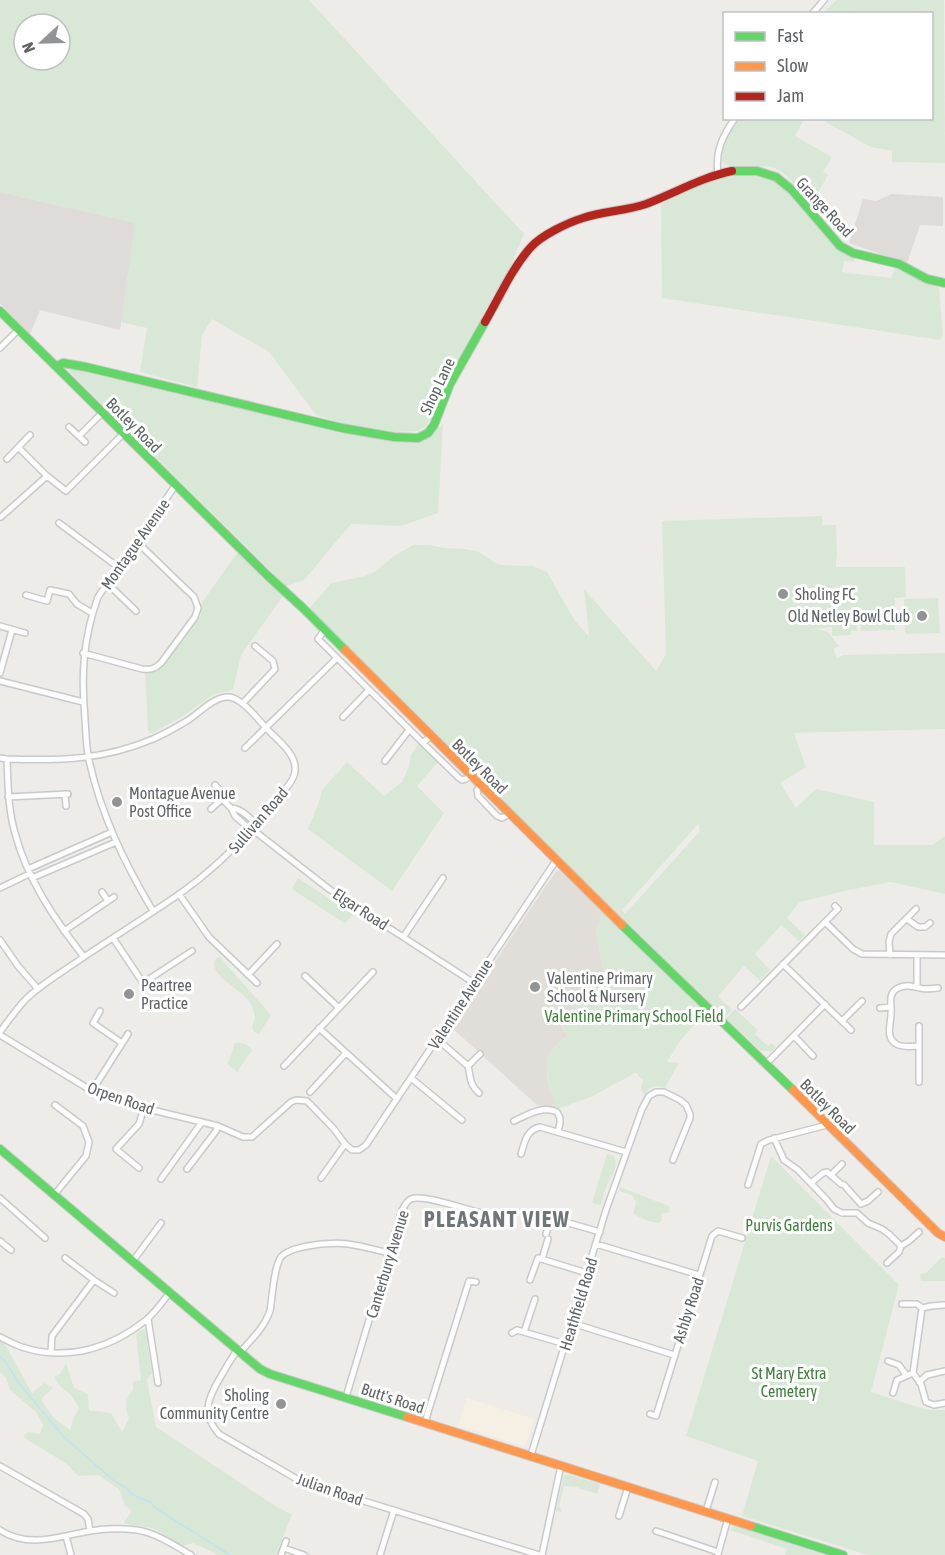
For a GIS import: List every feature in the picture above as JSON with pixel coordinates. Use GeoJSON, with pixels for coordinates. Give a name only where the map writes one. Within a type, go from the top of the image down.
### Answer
{"type":"FeatureCollection","features":[{"type":"Feature","properties":{"kind":"street"},"geometry":{"type":"LineString","coordinates":[[814,12],[824,0]]}},
{"type":"Feature","properties":{"kind":"street"},"geometry":{"type":"LineString","coordinates":[[718,174],[718,153],[724,135],[734,120]]}},
{"type":"Feature","properties":{"kind":"street","name":"Grange Road"},"geometry":{"type":"LineString","coordinates":[[718,174],[732,171],[757,171],[776,177],[792,190],[840,246],[853,253],[899,264],[927,279],[945,283]]}},
{"type":"Feature","properties":{"kind":"street","name":"Shop Lane"},"geometry":{"type":"LineString","coordinates":[[57,366],[63,363],[86,367],[342,428],[394,437],[418,438],[428,433],[434,425],[450,384],[518,265],[532,246],[555,230],[581,219],[603,212],[644,205],[718,174]]}},
{"type":"Feature","properties":{"kind":"street","name":"Botley Road"},"geometry":{"type":"LineString","coordinates":[[0,311],[176,486],[325,629],[617,921],[938,1233],[945,1237]]}},
{"type":"Feature","properties":{"kind":"street"},"geometry":{"type":"LineString","coordinates":[[0,348],[19,329]]}},
{"type":"Feature","properties":{"kind":"street"},"geometry":{"type":"LineString","coordinates":[[79,436],[102,412]]}},
{"type":"Feature","properties":{"kind":"street"},"geometry":{"type":"LineString","coordinates":[[69,427],[85,442]]}},
{"type":"Feature","properties":{"kind":"street"},"geometry":{"type":"LineString","coordinates":[[19,448],[66,492],[124,433]]}},
{"type":"Feature","properties":{"kind":"street"},"geometry":{"type":"LineString","coordinates":[[7,459],[30,435]]}},
{"type":"Feature","properties":{"kind":"street"},"geometry":{"type":"LineString","coordinates":[[1,517],[47,476]]}},
{"type":"Feature","properties":{"kind":"street","name":"Montague Avenue"},"geometry":{"type":"LineString","coordinates":[[153,911],[116,843],[88,758],[83,702],[84,653],[92,613],[98,597],[176,486]]}},
{"type":"Feature","properties":{"kind":"street"},"geometry":{"type":"LineString","coordinates":[[59,523],[118,567]]}},
{"type":"Feature","properties":{"kind":"street"},"geometry":{"type":"LineString","coordinates":[[84,653],[142,669],[150,669],[161,663],[195,617],[198,608],[194,597],[136,541]]}},
{"type":"Feature","properties":{"kind":"street"},"geometry":{"type":"LineString","coordinates":[[107,583],[136,611]]}},
{"type":"Feature","properties":{"kind":"street"},"geometry":{"type":"LineString","coordinates":[[26,595],[47,601],[50,590],[69,594],[77,604],[92,613]]}},
{"type":"Feature","properties":{"kind":"street"},"geometry":{"type":"LineString","coordinates":[[0,626],[25,633]]}},
{"type":"Feature","properties":{"kind":"street"},"geometry":{"type":"LineString","coordinates":[[325,629],[318,639],[459,778],[462,780],[471,776]]}},
{"type":"Feature","properties":{"kind":"street"},"geometry":{"type":"LineString","coordinates":[[0,673],[12,630]]}},
{"type":"Feature","properties":{"kind":"street"},"geometry":{"type":"LineString","coordinates":[[84,957],[64,932],[30,874],[15,832],[3,759],[88,758],[154,738],[186,722],[216,700],[233,698],[243,703],[275,669],[273,661],[255,646]]}},
{"type":"Feature","properties":{"kind":"street"},"geometry":{"type":"LineString","coordinates":[[245,748],[337,658]]}},
{"type":"Feature","properties":{"kind":"street"},"geometry":{"type":"LineString","coordinates":[[352,673],[360,665]]}},
{"type":"Feature","properties":{"kind":"street"},"geometry":{"type":"LineString","coordinates":[[0,681],[83,702]]}},
{"type":"Feature","properties":{"kind":"street"},"geometry":{"type":"LineString","coordinates":[[343,717],[369,690]]}},
{"type":"Feature","properties":{"kind":"street","name":"Sullivan Road"},"geometry":{"type":"LineString","coordinates":[[0,1034],[18,1008],[38,989],[179,894],[221,861],[253,828],[289,783],[295,772],[293,759],[243,703]]}},
{"type":"Feature","properties":{"kind":"street"},"geometry":{"type":"LineString","coordinates":[[385,761],[409,730]]}},
{"type":"Feature","properties":{"kind":"street"},"geometry":{"type":"LineString","coordinates":[[423,743],[431,736]]}},
{"type":"Feature","properties":{"kind":"street","name":"Elgar Road"},"geometry":{"type":"LineString","coordinates":[[215,785],[225,795],[222,799],[235,816],[329,889],[474,983]]}},
{"type":"Feature","properties":{"kind":"street"},"geometry":{"type":"LineString","coordinates":[[8,797],[66,794],[66,806]]}},
{"type":"Feature","properties":{"kind":"street"},"geometry":{"type":"LineString","coordinates":[[211,809],[222,799]]}},
{"type":"Feature","properties":{"kind":"street"},"geometry":{"type":"LineString","coordinates":[[0,888],[112,832]]}},
{"type":"Feature","properties":{"kind":"street"},"geometry":{"type":"LineString","coordinates":[[30,874],[116,843]]}},
{"type":"Feature","properties":{"kind":"street","name":"Valentine Avenue"},"geometry":{"type":"LineString","coordinates":[[345,1144],[356,1150],[366,1145],[557,859]]}},
{"type":"Feature","properties":{"kind":"street"},"geometry":{"type":"LineString","coordinates":[[404,936],[443,878]]}},
{"type":"Feature","properties":{"kind":"street"},"geometry":{"type":"LineString","coordinates":[[102,892],[108,901]]}},
{"type":"Feature","properties":{"kind":"street"},"geometry":{"type":"LineString","coordinates":[[179,894],[209,937],[257,983]]}},
{"type":"Feature","properties":{"kind":"street"},"geometry":{"type":"LineString","coordinates":[[64,932],[114,897]]}},
{"type":"Feature","properties":{"kind":"street"},"geometry":{"type":"LineString","coordinates":[[741,1007],[838,909],[835,906]]}},
{"type":"Feature","properties":{"kind":"street"},"geometry":{"type":"LineString","coordinates":[[890,954],[891,934],[916,909]]}},
{"type":"Feature","properties":{"kind":"street"},"geometry":{"type":"LineString","coordinates":[[907,919],[918,927],[925,927],[930,923]]}},
{"type":"Feature","properties":{"kind":"street"},"geometry":{"type":"LineString","coordinates":[[825,922],[853,949],[862,954],[945,955]]}},
{"type":"Feature","properties":{"kind":"street"},"geometry":{"type":"LineString","coordinates":[[113,938],[143,983],[192,951]]}},
{"type":"Feature","properties":{"kind":"street"},"geometry":{"type":"LineString","coordinates":[[0,940],[38,989]]}},
{"type":"Feature","properties":{"kind":"street"},"geometry":{"type":"LineString","coordinates":[[248,975],[277,944]]}},
{"type":"Feature","properties":{"kind":"street"},"geometry":{"type":"LineString","coordinates":[[270,952],[276,958]]}},
{"type":"Feature","properties":{"kind":"street"},"geometry":{"type":"LineString","coordinates":[[917,955],[917,986]]}},
{"type":"Feature","properties":{"kind":"street"},"geometry":{"type":"LineString","coordinates":[[783,964],[851,1030]]}},
{"type":"Feature","properties":{"kind":"street"},"geometry":{"type":"LineString","coordinates":[[284,1066],[373,972]]}},
{"type":"Feature","properties":{"kind":"street"},"geometry":{"type":"LineString","coordinates":[[304,976],[338,1007]]}},
{"type":"Feature","properties":{"kind":"street"},"geometry":{"type":"LineString","coordinates":[[307,990],[313,984]]}},
{"type":"Feature","properties":{"kind":"street"},"geometry":{"type":"LineString","coordinates":[[919,1046],[902,1046],[890,1037],[890,1001],[895,991],[904,986],[939,988]]}},
{"type":"Feature","properties":{"kind":"street"},"geometry":{"type":"LineString","coordinates":[[842,1021],[862,1001]]}},
{"type":"Feature","properties":{"kind":"street"},"geometry":{"type":"LineString","coordinates":[[766,1064],[825,1005]]}},
{"type":"Feature","properties":{"kind":"street"},"geometry":{"type":"LineString","coordinates":[[880,1008],[891,1007]]}},
{"type":"Feature","properties":{"kind":"street"},"geometry":{"type":"LineString","coordinates":[[100,1011],[93,1023],[122,1043]]}},
{"type":"Feature","properties":{"kind":"street"},"geometry":{"type":"LineString","coordinates":[[919,1026],[920,1082]]}},
{"type":"Feature","properties":{"kind":"street"},"geometry":{"type":"LineString","coordinates":[[319,1028],[397,1100]]}},
{"type":"Feature","properties":{"kind":"street","name":"Orpen Road"},"geometry":{"type":"LineString","coordinates":[[0,1034],[92,1091],[144,1108],[218,1126],[243,1137],[252,1137],[291,1102],[302,1099],[322,1115],[345,1144]]}},
{"type":"Feature","properties":{"kind":"street"},"geometry":{"type":"LineString","coordinates":[[92,1091],[128,1034]]}},
{"type":"Feature","properties":{"kind":"street"},"geometry":{"type":"LineString","coordinates":[[794,1036],[813,1056]]}},
{"type":"Feature","properties":{"kind":"street"},"geometry":{"type":"LineString","coordinates":[[437,1039],[468,1066],[471,1083],[479,1093]]}},
{"type":"Feature","properties":{"kind":"street"},"geometry":{"type":"LineString","coordinates":[[310,1092],[346,1053]]}},
{"type":"Feature","properties":{"kind":"street"},"geometry":{"type":"LineString","coordinates":[[282,1054],[289,1060]]}},
{"type":"Feature","properties":{"kind":"street"},"geometry":{"type":"LineString","coordinates":[[468,1066],[480,1054]]}},
{"type":"Feature","properties":{"kind":"street"},"geometry":{"type":"LineString","coordinates":[[411,1078],[462,1120]]}},
{"type":"Feature","properties":{"kind":"street","name":"Heathfield Road"},"geometry":{"type":"LineString","coordinates":[[531,1455],[626,1152],[646,1100],[660,1092],[680,1100],[686,1105],[690,1114],[673,1160]]}},
{"type":"Feature","properties":{"kind":"street"},"geometry":{"type":"LineString","coordinates":[[54,1195],[86,1156],[89,1142],[83,1126],[55,1105]]}},
{"type":"Feature","properties":{"kind":"street"},"geometry":{"type":"LineString","coordinates":[[116,1149],[139,1124],[144,1108]]}},
{"type":"Feature","properties":{"kind":"street"},"geometry":{"type":"LineString","coordinates":[[514,1121],[549,1109],[557,1112],[560,1118],[558,1132]]}},
{"type":"Feature","properties":{"kind":"street"},"geometry":{"type":"LineString","coordinates":[[161,1174],[202,1122]]}},
{"type":"Feature","properties":{"kind":"street"},"geometry":{"type":"LineString","coordinates":[[748,1185],[761,1144],[774,1138],[826,1125]]}},
{"type":"Feature","properties":{"kind":"street"},"geometry":{"type":"LineString","coordinates":[[187,1169],[218,1126]]}},
{"type":"Feature","properties":{"kind":"street"},"geometry":{"type":"LineString","coordinates":[[521,1154],[526,1136],[532,1130],[540,1127],[626,1152]]}},
{"type":"Feature","properties":{"kind":"street"},"geometry":{"type":"LineString","coordinates":[[774,1138],[784,1160],[798,1170],[838,1212],[857,1213],[868,1223],[890,1235],[900,1249]]}},
{"type":"Feature","properties":{"kind":"street"},"geometry":{"type":"LineString","coordinates":[[110,1144],[138,1168]]}},
{"type":"Feature","properties":{"kind":"street"},"geometry":{"type":"LineString","coordinates":[[321,1178],[345,1144]]}},
{"type":"Feature","properties":{"kind":"street","name":"Butt's Road"},"geometry":{"type":"LineString","coordinates":[[0,1149],[238,1351],[270,1374],[843,1555]]}},
{"type":"Feature","properties":{"kind":"street"},"geometry":{"type":"LineString","coordinates":[[831,1175],[842,1164]]}},
{"type":"Feature","properties":{"kind":"street"},"geometry":{"type":"LineString","coordinates":[[811,1183],[825,1172],[843,1185],[861,1204]]}},
{"type":"Feature","properties":{"kind":"street"},"geometry":{"type":"LineString","coordinates":[[857,1213],[861,1204],[878,1192]]}},
{"type":"Feature","properties":{"kind":"street"},"geometry":{"type":"LineString","coordinates":[[0,1198],[45,1238]]}},
{"type":"Feature","properties":{"kind":"street","name":"Canterbury Avenue"},"geometry":{"type":"LineString","coordinates":[[346,1397],[406,1203],[420,1198],[478,1212]]}},
{"type":"Feature","properties":{"kind":"street"},"geometry":{"type":"LineString","coordinates":[[560,1220],[563,1211]]}},
{"type":"Feature","properties":{"kind":"street"},"geometry":{"type":"LineString","coordinates":[[530,1280],[540,1259],[551,1218],[600,1232]]}},
{"type":"Feature","properties":{"kind":"street"},"geometry":{"type":"LineString","coordinates":[[133,1261],[161,1223]]}},
{"type":"Feature","properties":{"kind":"street","name":"Ashby Road"},"geometry":{"type":"LineString","coordinates":[[656,1416],[710,1240],[718,1231],[741,1238]]}},
{"type":"Feature","properties":{"kind":"street"},"geometry":{"type":"LineString","coordinates":[[887,1263],[919,1232]]}},
{"type":"Feature","properties":{"kind":"street"},"geometry":{"type":"LineString","coordinates":[[0,1241],[11,1250]]}},
{"type":"Feature","properties":{"kind":"street","name":"Julian Road"},"geometry":{"type":"LineString","coordinates":[[389,1253],[351,1244],[314,1246],[286,1252],[278,1263],[270,1311],[263,1327],[238,1351],[211,1395],[208,1403],[211,1424],[219,1434],[297,1479],[540,1555]]}},
{"type":"Feature","properties":{"kind":"street"},"geometry":{"type":"LineString","coordinates":[[596,1244],[699,1275]]}},
{"type":"Feature","properties":{"kind":"street"},"geometry":{"type":"LineString","coordinates":[[65,1258],[114,1293]]}},
{"type":"Feature","properties":{"kind":"street"},"geometry":{"type":"LineString","coordinates":[[540,1259],[587,1273]]}},
{"type":"Feature","properties":{"kind":"street"},"geometry":{"type":"LineString","coordinates":[[51,1352],[52,1336],[94,1280]]}},
{"type":"Feature","properties":{"kind":"street"},"geometry":{"type":"LineString","coordinates":[[425,1422],[469,1281]]}},
{"type":"Feature","properties":{"kind":"street"},"geometry":{"type":"LineString","coordinates":[[0,1337],[24,1348],[51,1352],[68,1353],[90,1350],[117,1339],[148,1319],[170,1292]]}},
{"type":"Feature","properties":{"kind":"street"},"geometry":{"type":"LineString","coordinates":[[524,1332],[535,1299]]}},
{"type":"Feature","properties":{"kind":"street"},"geometry":{"type":"LineString","coordinates":[[902,1304],[944,1305]]}},
{"type":"Feature","properties":{"kind":"street"},"geometry":{"type":"LineString","coordinates":[[920,1306],[913,1373],[920,1382],[926,1402],[934,1405],[945,1403]]}},
{"type":"Feature","properties":{"kind":"street"},"geometry":{"type":"LineString","coordinates":[[148,1319],[158,1383]]}},
{"type":"Feature","properties":{"kind":"street"},"geometry":{"type":"LineString","coordinates":[[572,1323],[674,1355]]}},
{"type":"Feature","properties":{"kind":"street"},"geometry":{"type":"LineString","coordinates":[[512,1333],[517,1330],[565,1344]]}},
{"type":"Feature","properties":{"kind":"street"},"geometry":{"type":"LineString","coordinates":[[888,1361],[899,1365],[904,1376]]}},
{"type":"Feature","properties":{"kind":"street"},"geometry":{"type":"LineString","coordinates":[[920,1382],[927,1375],[945,1371]]}},
{"type":"Feature","properties":{"kind":"street"},"geometry":{"type":"LineString","coordinates":[[892,1393],[897,1380],[913,1373]]}},
{"type":"Feature","properties":{"kind":"street"},"geometry":{"type":"LineString","coordinates":[[540,1555],[561,1465]]}},
{"type":"Feature","properties":{"kind":"street"},"geometry":{"type":"LineString","coordinates":[[0,1466],[84,1514],[88,1519],[90,1531]]}},
{"type":"Feature","properties":{"kind":"street"},"geometry":{"type":"LineString","coordinates":[[706,1511],[715,1482]]}},
{"type":"Feature","properties":{"kind":"street"},"geometry":{"type":"LineString","coordinates":[[619,1516],[628,1487]]}},
{"type":"Feature","properties":{"kind":"street"},"geometry":{"type":"LineString","coordinates":[[380,1555],[394,1510]]}},
{"type":"Feature","properties":{"kind":"street"},"geometry":{"type":"LineString","coordinates":[[656,1531],[719,1554],[728,1518]]}},
{"type":"Feature","properties":{"kind":"street"},"geometry":{"type":"LineString","coordinates":[[0,1530],[9,1535],[38,1540],[120,1528],[144,1531],[191,1555]]}},
{"type":"Feature","properties":{"kind":"street"},"geometry":{"type":"LineString","coordinates":[[66,1536],[71,1555]]}},
{"type":"Feature","properties":{"kind":"street"},"geometry":{"type":"LineString","coordinates":[[281,1555],[286,1541]]}},
{"type":"Feature","properties":{"kind":"street"},"geometry":{"type":"LineString","coordinates":[[284,1548],[304,1555]]}},
{"type":"Feature","properties":{"kind":"shaded area"},"geometry":{"type":"Polygon","coordinates":[[[0,192],[136,223],[120,330],[40,310],[30,334],[0,303],[0,192]]]}},
{"type":"Feature","properties":{"kind":"shaded area"},"geometry":{"type":"Polygon","coordinates":[[[892,194],[943,197],[943,226],[920,225],[907,263],[849,243],[863,199],[876,201],[892,194]]]}},
{"type":"Feature","properties":{"kind":"shaded area","name":"Valentine Primary School & Nursery"},"geometry":{"type":"Polygon","coordinates":[[[561,870],[603,913],[596,931],[604,971],[596,980],[597,982],[573,1004],[573,1009],[568,1012],[561,1027],[568,1035],[549,1052],[547,1080],[557,1109],[537,1105],[451,1027],[556,871],[561,870]]]}},
{"type":"Feature","properties":{"kind":"shaded area"},"geometry":{"type":"Polygon","coordinates":[[[467,1398],[534,1419],[526,1444],[522,1445],[458,1426],[467,1398]]]}},
{"type":"Feature","properties":{"kind":"green space"},"geometry":{"type":"Polygon","coordinates":[[[0,0],[309,0],[524,234],[511,265],[446,382],[431,419],[425,427],[418,431],[396,432],[342,423],[316,415],[269,352],[212,319],[202,335],[197,387],[140,372],[147,328],[121,322],[135,223],[0,192],[0,0]]]}},
{"type":"Feature","properties":{"kind":"green space"},"geometry":{"type":"Polygon","coordinates":[[[837,0],[944,0],[945,163],[892,162],[892,151],[871,147],[822,120],[933,120],[933,12],[824,12],[837,0]]]}},
{"type":"Feature","properties":{"kind":"green space"},"geometry":{"type":"Polygon","coordinates":[[[738,120],[804,120],[795,136],[832,157],[823,172],[828,175],[816,196],[808,203],[789,178],[779,170],[767,167],[733,167],[722,161],[729,134],[738,120]]]}},
{"type":"Feature","properties":{"kind":"green space"},"geometry":{"type":"Polygon","coordinates":[[[750,174],[774,180],[789,193],[837,247],[855,257],[854,262],[844,261],[842,272],[891,278],[895,268],[939,288],[943,335],[940,340],[662,298],[661,204],[683,192],[720,178],[750,174]]]}},
{"type":"Feature","properties":{"kind":"green space"},"geometry":{"type":"Polygon","coordinates":[[[72,367],[341,432],[394,441],[419,442],[430,437],[443,424],[438,513],[401,526],[351,524],[304,580],[286,586],[70,372],[72,367]]]}},
{"type":"Feature","properties":{"kind":"green space","name":"Valentine Primary School Field"},"geometry":{"type":"Polygon","coordinates":[[[822,516],[822,525],[836,525],[836,567],[905,567],[906,597],[895,598],[895,630],[861,631],[860,610],[856,610],[857,631],[851,631],[851,635],[832,636],[832,627],[816,629],[828,632],[839,646],[833,649],[837,658],[843,655],[945,653],[945,729],[794,733],[806,767],[780,783],[796,808],[816,789],[874,802],[874,845],[932,845],[945,836],[945,894],[891,882],[800,902],[787,918],[805,935],[799,941],[781,925],[755,954],[770,970],[760,981],[744,966],[718,996],[732,1010],[725,1017],[721,1014],[712,1020],[702,1016],[680,1041],[667,1062],[679,1063],[665,1088],[653,1087],[644,1095],[641,1087],[644,1079],[635,1073],[591,1097],[557,1109],[547,1080],[549,1052],[568,1035],[561,1027],[568,1012],[573,1009],[573,1005],[585,992],[587,993],[597,983],[596,980],[604,971],[596,931],[602,912],[596,905],[597,894],[309,609],[331,583],[365,576],[376,571],[394,556],[413,545],[477,551],[501,565],[533,566],[547,572],[575,621],[589,636],[584,589],[656,671],[666,654],[662,521],[822,516]],[[698,824],[622,910],[625,914],[700,831],[698,824]]]}},
{"type":"Feature","properties":{"kind":"green space"},"geometry":{"type":"Polygon","coordinates":[[[239,550],[284,595],[241,655],[233,690],[214,694],[180,718],[150,734],[145,672],[153,673],[161,668],[201,615],[201,604],[239,550]]]}},
{"type":"Feature","properties":{"kind":"green space","name":"Old Netley Bowl Club"},"geometry":{"type":"Polygon","coordinates":[[[938,598],[940,633],[905,634],[904,599],[938,598]]]}},
{"type":"Feature","properties":{"kind":"green space"},"geometry":{"type":"Polygon","coordinates":[[[419,743],[438,762],[417,786],[444,813],[392,891],[308,829],[322,790],[347,762],[384,796],[402,782],[411,755],[419,743]]]}},
{"type":"Feature","properties":{"kind":"green space"},"geometry":{"type":"Polygon","coordinates":[[[298,878],[353,914],[347,922],[344,923],[293,890],[298,878]]]}},
{"type":"Feature","properties":{"kind":"green space"},"geometry":{"type":"Polygon","coordinates":[[[219,956],[271,1015],[259,1034],[254,1032],[252,1027],[255,1018],[249,1002],[223,979],[214,967],[214,961],[219,956]]]}},
{"type":"Feature","properties":{"kind":"green space"},"geometry":{"type":"Polygon","coordinates":[[[735,1009],[758,1030],[755,1034],[768,1046],[771,1043],[776,1047],[772,1051],[761,1051],[726,1018],[735,1009]]]}},
{"type":"Feature","properties":{"kind":"green space"},"geometry":{"type":"Polygon","coordinates":[[[235,1043],[245,1044],[252,1050],[237,1072],[227,1064],[235,1043]]]}},
{"type":"Feature","properties":{"kind":"green space"},"geometry":{"type":"Polygon","coordinates":[[[607,1154],[614,1156],[615,1168],[601,1205],[592,1203],[607,1154]]]}},
{"type":"Feature","properties":{"kind":"green space","name":"St Mary Extra Cemetery"},"geometry":{"type":"Polygon","coordinates":[[[771,1156],[899,1285],[871,1392],[927,1410],[945,1410],[945,1555],[868,1555],[742,1516],[758,1461],[686,1436],[771,1156]]]}},
{"type":"Feature","properties":{"kind":"green space"},"geometry":{"type":"Polygon","coordinates":[[[620,1187],[669,1206],[670,1212],[661,1214],[662,1220],[659,1223],[633,1214],[636,1202],[632,1195],[619,1191],[620,1187]]]}},
{"type":"Feature","properties":{"kind":"green space"},"geometry":{"type":"Polygon","coordinates":[[[942,1257],[945,1258],[945,1281],[921,1281],[920,1274],[926,1273],[942,1257]]]}},
{"type":"Feature","properties":{"kind":"green space"},"geometry":{"type":"Polygon","coordinates":[[[145,1330],[152,1373],[147,1380],[156,1427],[280,1509],[292,1514],[276,1555],[216,1555],[193,1543],[183,1546],[153,1528],[125,1524],[124,1522],[132,1511],[125,1506],[119,1489],[98,1475],[78,1476],[67,1464],[23,1437],[28,1432],[40,1434],[43,1425],[36,1412],[10,1390],[6,1378],[0,1372],[0,1340],[5,1344],[32,1393],[44,1383],[53,1388],[43,1397],[42,1401],[54,1418],[70,1430],[79,1408],[71,1395],[60,1386],[54,1377],[60,1374],[66,1363],[74,1388],[88,1394],[89,1410],[111,1413],[122,1432],[129,1419],[126,1404],[133,1390],[133,1382],[141,1380],[136,1334],[145,1330]]]}},
{"type":"Feature","properties":{"kind":"green space"},"geometry":{"type":"Polygon","coordinates":[[[564,1475],[600,1484],[597,1494],[576,1487],[564,1486],[559,1506],[562,1511],[556,1511],[564,1475]]]}},
{"type":"Feature","properties":{"kind":"green space"},"geometry":{"type":"Polygon","coordinates":[[[733,1526],[824,1555],[785,1555],[787,1549],[730,1530],[733,1526]]]}},
{"type":"Feature","properties":{"kind":"waterway"},"geometry":{"type":"LineString","coordinates":[[0,1357],[64,1437],[113,1480],[230,1555]]}},
{"type":"Feature","properties":{"kind":"traffic: fast"},"geometry":{"type":"LineString","coordinates":[[732,171],[757,171],[776,177],[792,190],[840,246],[853,253],[899,264],[927,279],[945,283]]}},
{"type":"Feature","properties":{"kind":"traffic: fast"},"geometry":{"type":"LineString","coordinates":[[0,311],[345,650]]}},
{"type":"Feature","properties":{"kind":"traffic: fast"},"geometry":{"type":"LineString","coordinates":[[57,366],[63,363],[86,367],[342,428],[394,437],[418,438],[428,433],[434,425],[450,384],[485,322]]}},
{"type":"Feature","properties":{"kind":"traffic: fast"},"geometry":{"type":"LineString","coordinates":[[622,925],[793,1090]]}},
{"type":"Feature","properties":{"kind":"traffic: fast"},"geometry":{"type":"LineString","coordinates":[[0,1149],[260,1369],[407,1417]]}},
{"type":"Feature","properties":{"kind":"traffic: fast"},"geometry":{"type":"LineString","coordinates":[[751,1526],[843,1555]]}},
{"type":"Feature","properties":{"kind":"traffic: slow"},"geometry":{"type":"LineString","coordinates":[[345,650],[622,925]]}},
{"type":"Feature","properties":{"kind":"traffic: slow"},"geometry":{"type":"LineString","coordinates":[[793,1090],[938,1233],[945,1237]]}},
{"type":"Feature","properties":{"kind":"traffic: slow"},"geometry":{"type":"LineString","coordinates":[[407,1417],[751,1526]]}},
{"type":"Feature","properties":{"kind":"traffic: jam"},"geometry":{"type":"LineString","coordinates":[[485,322],[524,255],[548,234],[583,218],[646,204],[699,181],[732,171]]}},
{"type":"Feature","properties":{"kind":"place","name":"Sholing FC"},"geometry":{"type":"Point","coordinates":[783,594]}},
{"type":"Feature","properties":{"kind":"place","name":"Old Netley Bowl Club"},"geometry":{"type":"Point","coordinates":[922,616]}},
{"type":"Feature","properties":{"kind":"place","name":"Montague Avenue Post Office"},"geometry":{"type":"Point","coordinates":[117,802]}},
{"type":"Feature","properties":{"kind":"place","name":"Valentine Primary School & Nursery"},"geometry":{"type":"Point","coordinates":[535,987]}},
{"type":"Feature","properties":{"kind":"place","name":"Peartree Practice"},"geometry":{"type":"Point","coordinates":[129,994]}},
{"type":"Feature","properties":{"kind":"place","name":"Sholing Community Centre"},"geometry":{"type":"Point","coordinates":[281,1404]}},
{"type":"Feature","properties":{"kind":"district","name":"PLEASANT VIEW"},"geometry":{"type":"Point","coordinates":[497,1219]}},
{"type":"Feature","properties":{"kind":"park label","name":"Purvis Gardens"},"geometry":{"type":"Point","coordinates":[789,1225]}}]}
